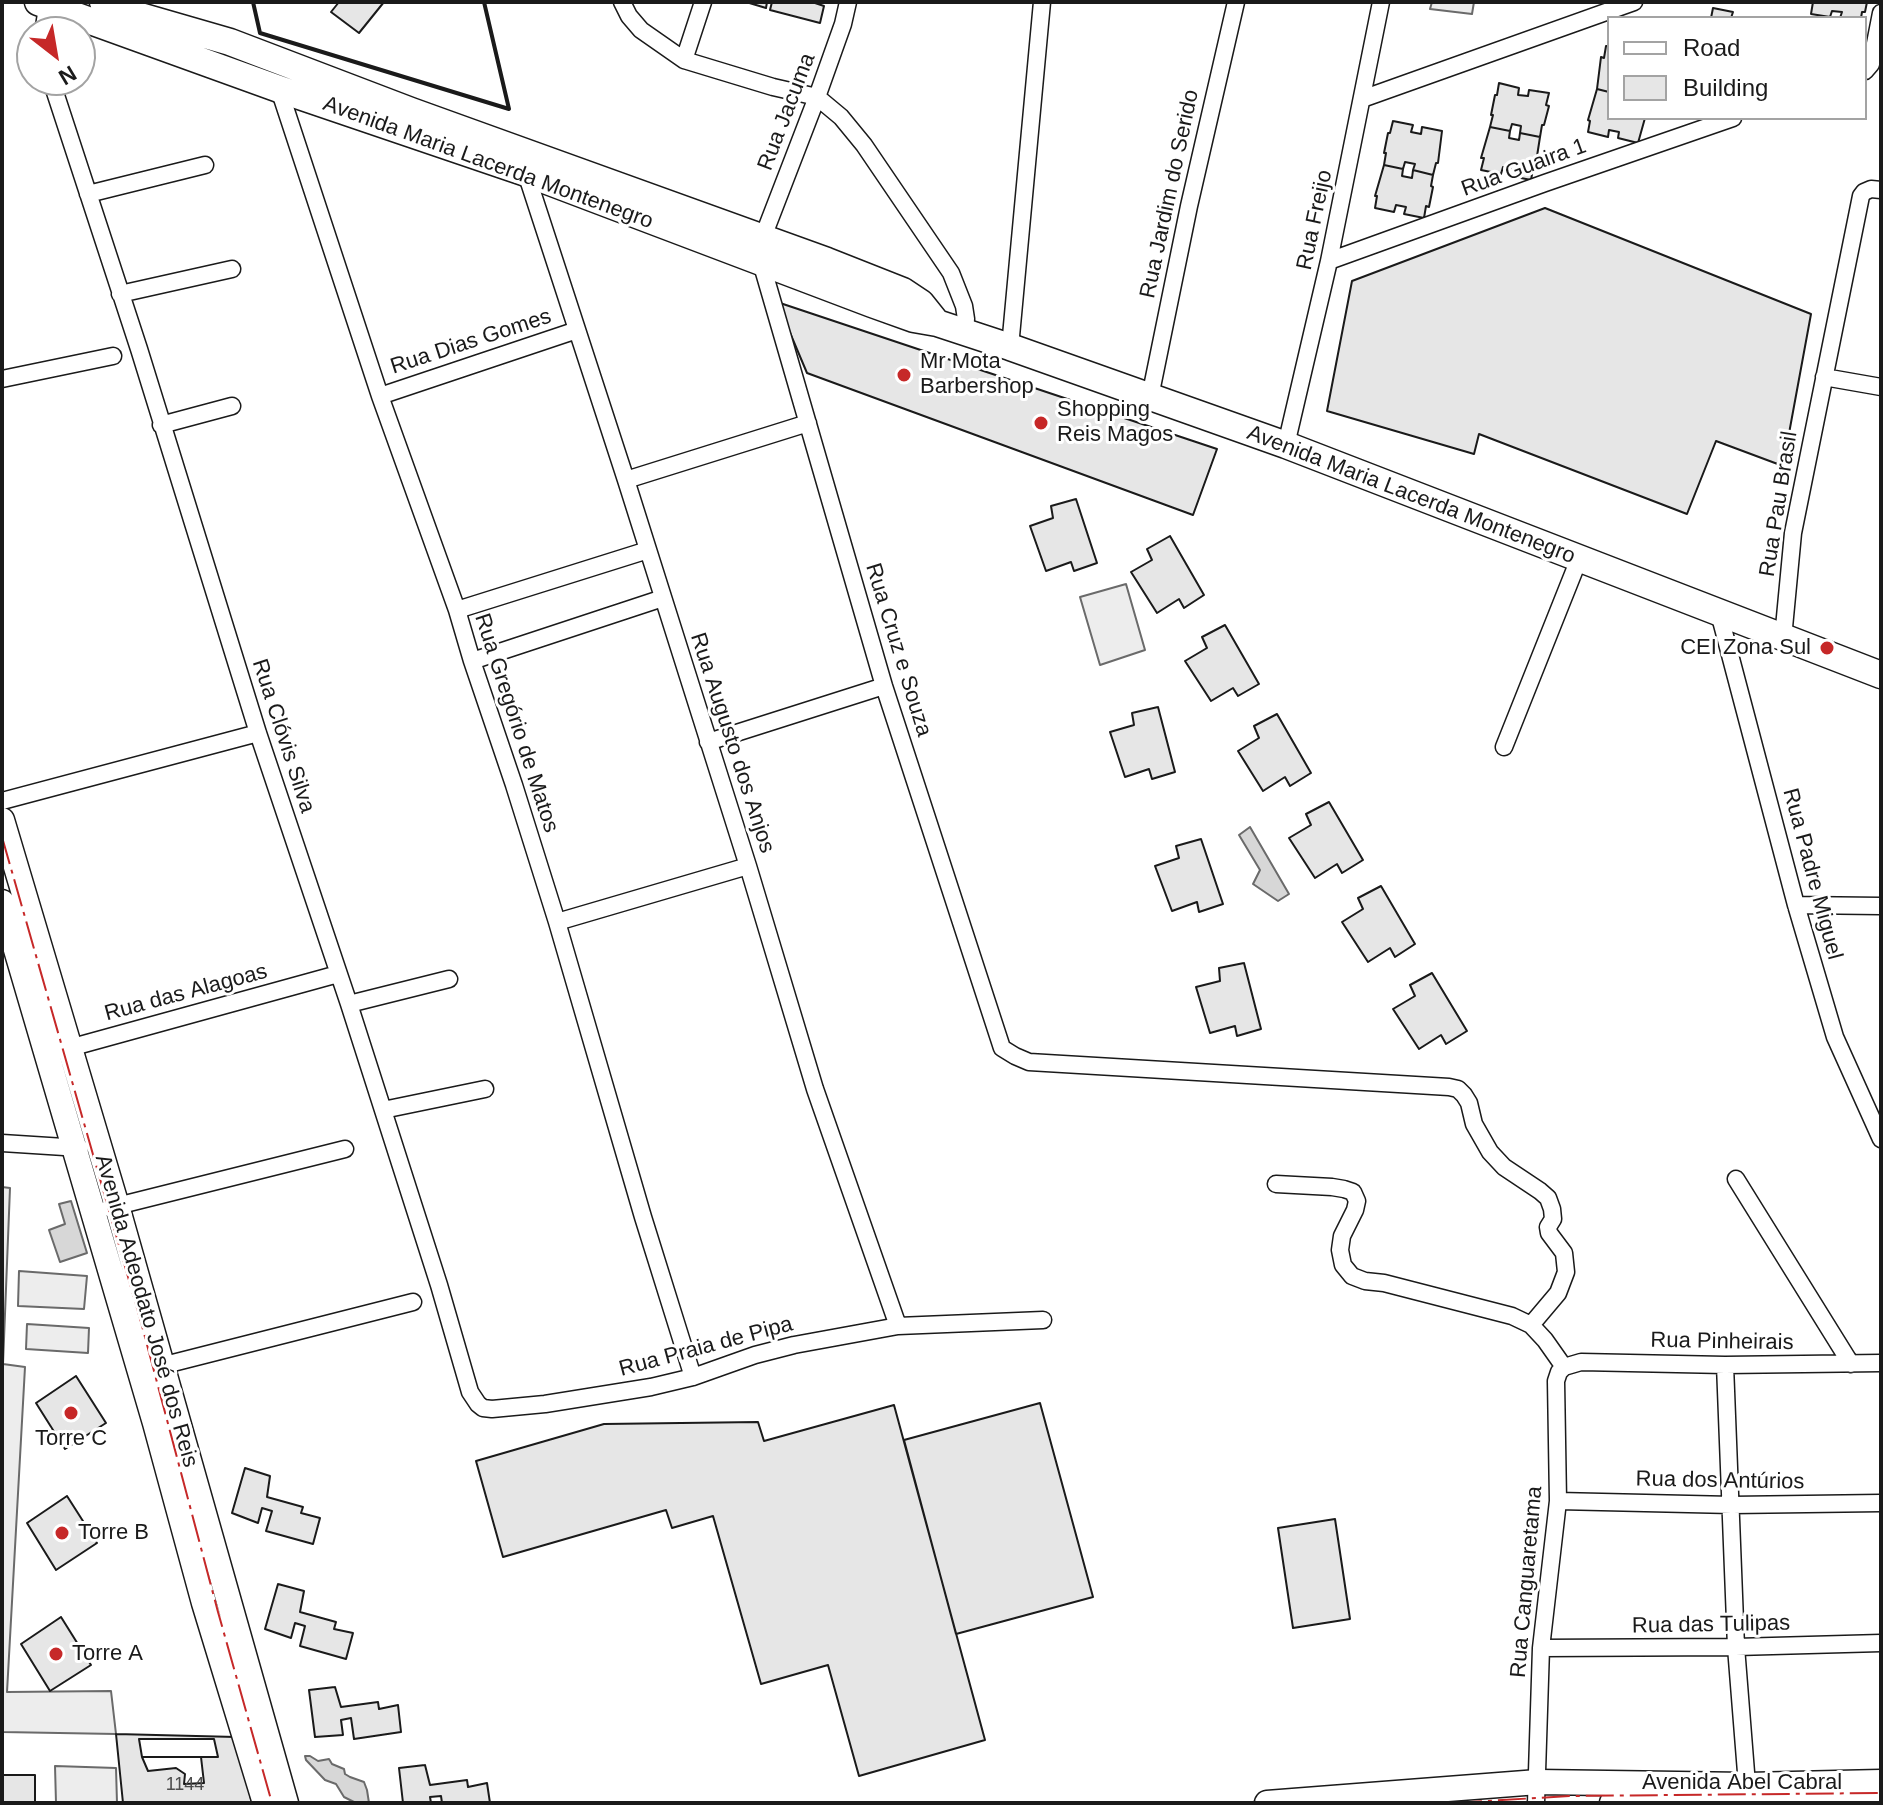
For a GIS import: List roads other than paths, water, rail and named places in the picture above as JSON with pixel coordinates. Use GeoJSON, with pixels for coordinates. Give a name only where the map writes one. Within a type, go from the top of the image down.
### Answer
{"type":"FeatureCollection","features":[{"type":"Feature","properties":{"kind":"main road","name":"Avenida Maria Lacerda Montenegro"},"geometry":{"type":"LineString","coordinates":[[103,2],[230,42],[762,249]]}},
{"type":"Feature","properties":{"kind":"main road","name":"Avenida Maria Lacerda Montenegro"},"geometry":{"type":"LineString","coordinates":[[44,3],[279,89],[526,173],[903,291],[921,303],[937,323],[1286,445],[1881,675]]}},
{"type":"Feature","properties":{"kind":"main road","name":"Avenida Adeodato José dos Reis"},"geometry":{"type":"LineString","coordinates":[[2,820],[117,1206],[151,1369],[206,1567],[265,1803]]}},
{"type":"Feature","properties":{"kind":"main road","name":"Avenida Adeodato José dos Reis"},"geometry":{"type":"LineString","coordinates":[[2,902],[6,936],[46,1054],[92,1212],[151,1369]]}},
{"type":"Feature","properties":{"kind":"main road","name":"Avenida Adeodato José dos Reis"},"geometry":{"type":"LineString","coordinates":[[206,1567],[286,1803]]}},
{"type":"Feature","properties":{"kind":"main road","name":"Avenida Abel Cabral"},"geometry":{"type":"LineString","coordinates":[[1267,1803],[1881,1782]]}},
{"type":"Feature","properties":{"kind":"main road","name":"Avenida Abel Cabral"},"geometry":{"type":"LineString","coordinates":[[1612,1803],[1881,1801]]}},
{"type":"Feature","properties":{"kind":"street"},"geometry":{"type":"LineString","coordinates":[[622,2],[641,30],[684,60],[817,97],[841,117],[864,145],[951,273],[964,306],[965,332]]}},
{"type":"Feature","properties":{"kind":"street"},"geometry":{"type":"LineString","coordinates":[[684,60],[703,2]]}},
{"type":"Feature","properties":{"kind":"street","name":"Rua Jacuma"},"geometry":{"type":"LineString","coordinates":[[762,249],[843,24],[848,2]]}},
{"type":"Feature","properties":{"kind":"street"},"geometry":{"type":"LineString","coordinates":[[1010,347],[1042,2]]}},
{"type":"Feature","properties":{"kind":"street","name":"Rua Jardim do Serido"},"geometry":{"type":"LineString","coordinates":[[1150,397],[1189,206],[1236,2]]}},
{"type":"Feature","properties":{"kind":"street","name":"Rua Freijo"},"geometry":{"type":"LineString","coordinates":[[1286,445],[1329,261],[1381,2]]}},
{"type":"Feature","properties":{"kind":"street"},"geometry":{"type":"LineString","coordinates":[[1362,99],[1634,2]]}},
{"type":"Feature","properties":{"kind":"street"},"geometry":{"type":"LineString","coordinates":[[1867,69],[1871,64],[1881,13]]}},
{"type":"Feature","properties":{"kind":"street","name":"Rua Gregório de Matos"},"geometry":{"type":"LineString","coordinates":[[279,89],[380,396],[457,610],[514,785],[693,1377]]}},
{"type":"Feature","properties":{"kind":"street","name":"Rua Clóvis Silva"},"geometry":{"type":"LineString","coordinates":[[56,96],[258,733],[439,1285],[470,1392],[478,1404]]}},
{"type":"Feature","properties":{"kind":"street","name":"Rua Guaira 1"},"geometry":{"type":"LineString","coordinates":[[1329,261],[1727,120]]}},
{"type":"Feature","properties":{"kind":"street"},"geometry":{"type":"LineString","coordinates":[[88,194],[205,165]]}},
{"type":"Feature","properties":{"kind":"street","name":"Rua Augusto dos Anjos"},"geometry":{"type":"LineString","coordinates":[[526,173],[748,866],[815,1089],[898,1326]]}},
{"type":"Feature","properties":{"kind":"street","name":"Rua Pau Brasil"},"geometry":{"type":"LineString","coordinates":[[1783,638],[1793,533],[1861,196],[1871,189],[1881,190]]}},
{"type":"Feature","properties":{"kind":"street","name":"Rua Cruz e Souza"},"geometry":{"type":"LineString","coordinates":[[762,249],[808,423],[884,686],[1002,1048],[1029,1062],[1458,1089],[1469,1103],[1474,1124],[1490,1152],[1504,1167],[1548,1198],[1552,1209],[1549,1233],[1564,1253],[1566,1272],[1558,1293],[1531,1325]]}},
{"type":"Feature","properties":{"kind":"street"},"geometry":{"type":"LineString","coordinates":[[120,294],[232,269]]}},
{"type":"Feature","properties":{"kind":"street","name":"Rua Dias Gomes"},"geometry":{"type":"LineString","coordinates":[[380,396],[577,330]]}},
{"type":"Feature","properties":{"kind":"street"},"geometry":{"type":"LineString","coordinates":[[2,379],[113,356]]}},
{"type":"Feature","properties":{"kind":"street"},"geometry":{"type":"LineString","coordinates":[[1824,377],[1881,387]]}},
{"type":"Feature","properties":{"kind":"street"},"geometry":{"type":"LineString","coordinates":[[161,425],[232,406]]}},
{"type":"Feature","properties":{"kind":"street"},"geometry":{"type":"LineString","coordinates":[[626,480],[808,423]]}},
{"type":"Feature","properties":{"kind":"street"},"geometry":{"type":"LineString","coordinates":[[457,610],[648,550]]}},
{"type":"Feature","properties":{"kind":"street"},"geometry":{"type":"LineString","coordinates":[[1504,747],[1579,559]]}},
{"type":"Feature","properties":{"kind":"street"},"geometry":{"type":"LineString","coordinates":[[472,661],[663,598]]}},
{"type":"Feature","properties":{"kind":"street","name":"Rua Padre Miguel"},"geometry":{"type":"LineString","coordinates":[[1719,613],[1796,905],[1835,1037],[1874,1109],[1881,1139]]}},
{"type":"Feature","properties":{"kind":"street"},"geometry":{"type":"LineString","coordinates":[[708,742],[884,686]]}},
{"type":"Feature","properties":{"kind":"street"},"geometry":{"type":"LineString","coordinates":[[2,801],[258,733]]}},
{"type":"Feature","properties":{"kind":"street"},"geometry":{"type":"LineString","coordinates":[[557,922],[748,866]]}},
{"type":"Feature","properties":{"kind":"street"},"geometry":{"type":"LineString","coordinates":[[1796,905],[1881,906]]}},
{"type":"Feature","properties":{"kind":"street","name":"Rua das Alagoas"},"geometry":{"type":"LineString","coordinates":[[46,1054],[338,974]]}},
{"type":"Feature","properties":{"kind":"street"},"geometry":{"type":"LineString","coordinates":[[349,1004],[449,979]]}},
{"type":"Feature","properties":{"kind":"street"},"geometry":{"type":"LineString","coordinates":[[383,1110],[485,1089]]}},
{"type":"Feature","properties":{"kind":"street"},"geometry":{"type":"LineString","coordinates":[[2,1143],[74,1149],[99,1145]]}},
{"type":"Feature","properties":{"kind":"street"},"geometry":{"type":"LineString","coordinates":[[92,1212],[345,1149]]}},
{"type":"Feature","properties":{"kind":"street"},"geometry":{"type":"LineString","coordinates":[[1736,1179],[1851,1364]]}},
{"type":"Feature","properties":{"kind":"street"},"geometry":{"type":"LineString","coordinates":[[1276,1184],[1353,1192],[1357,1201],[1355,1210],[1342,1236],[1340,1250],[1343,1265],[1352,1276],[1512,1316],[1531,1325],[1564,1367]]}},
{"type":"Feature","properties":{"kind":"street"},"geometry":{"type":"LineString","coordinates":[[151,1369],[413,1302]]}},
{"type":"Feature","properties":{"kind":"street","name":"Rua Praia de Pipa"},"geometry":{"type":"LineString","coordinates":[[478,1404],[492,1409],[545,1404],[651,1387],[794,1345],[898,1326],[1043,1320]]}},
{"type":"Feature","properties":{"kind":"street","name":"Rua Pinheirais"},"geometry":{"type":"LineString","coordinates":[[1564,1367],[1581,1362],[1725,1365],[1881,1363]]}},
{"type":"Feature","properties":{"kind":"street"},"geometry":{"type":"LineString","coordinates":[[1725,1365],[1736,1647],[1747,1785]]}},
{"type":"Feature","properties":{"kind":"street","name":"Rua Canguaretama"},"geometry":{"type":"LineString","coordinates":[[1537,1792],[1541,1648],[1558,1501],[1556,1381],[1564,1367]]}},
{"type":"Feature","properties":{"kind":"street","name":"Rua dos Antúrios"},"geometry":{"type":"LineString","coordinates":[[1558,1501],[1732,1505],[1881,1503]]}},
{"type":"Feature","properties":{"kind":"street","name":"Rua das Tulipas"},"geometry":{"type":"LineString","coordinates":[[1541,1648],[1881,1643]]}},
{"type":"Feature","properties":{"kind":"place","name":"Mr Mota Barbershop"},"geometry":{"type":"Point","coordinates":[904,375]}},
{"type":"Feature","properties":{"kind":"place","name":"Shopping Reis Magos"},"geometry":{"type":"Point","coordinates":[1041,423]}},
{"type":"Feature","properties":{"kind":"place","name":"CEI Zona Sul"},"geometry":{"type":"Point","coordinates":[1827,648]}},
{"type":"Feature","properties":{"kind":"place","name":"Torre C"},"geometry":{"type":"Point","coordinates":[71,1413]}},
{"type":"Feature","properties":{"kind":"place","name":"Torre B"},"geometry":{"type":"Point","coordinates":[62,1533]}},
{"type":"Feature","properties":{"kind":"place","name":"Torre A"},"geometry":{"type":"Point","coordinates":[56,1654]}}]}
